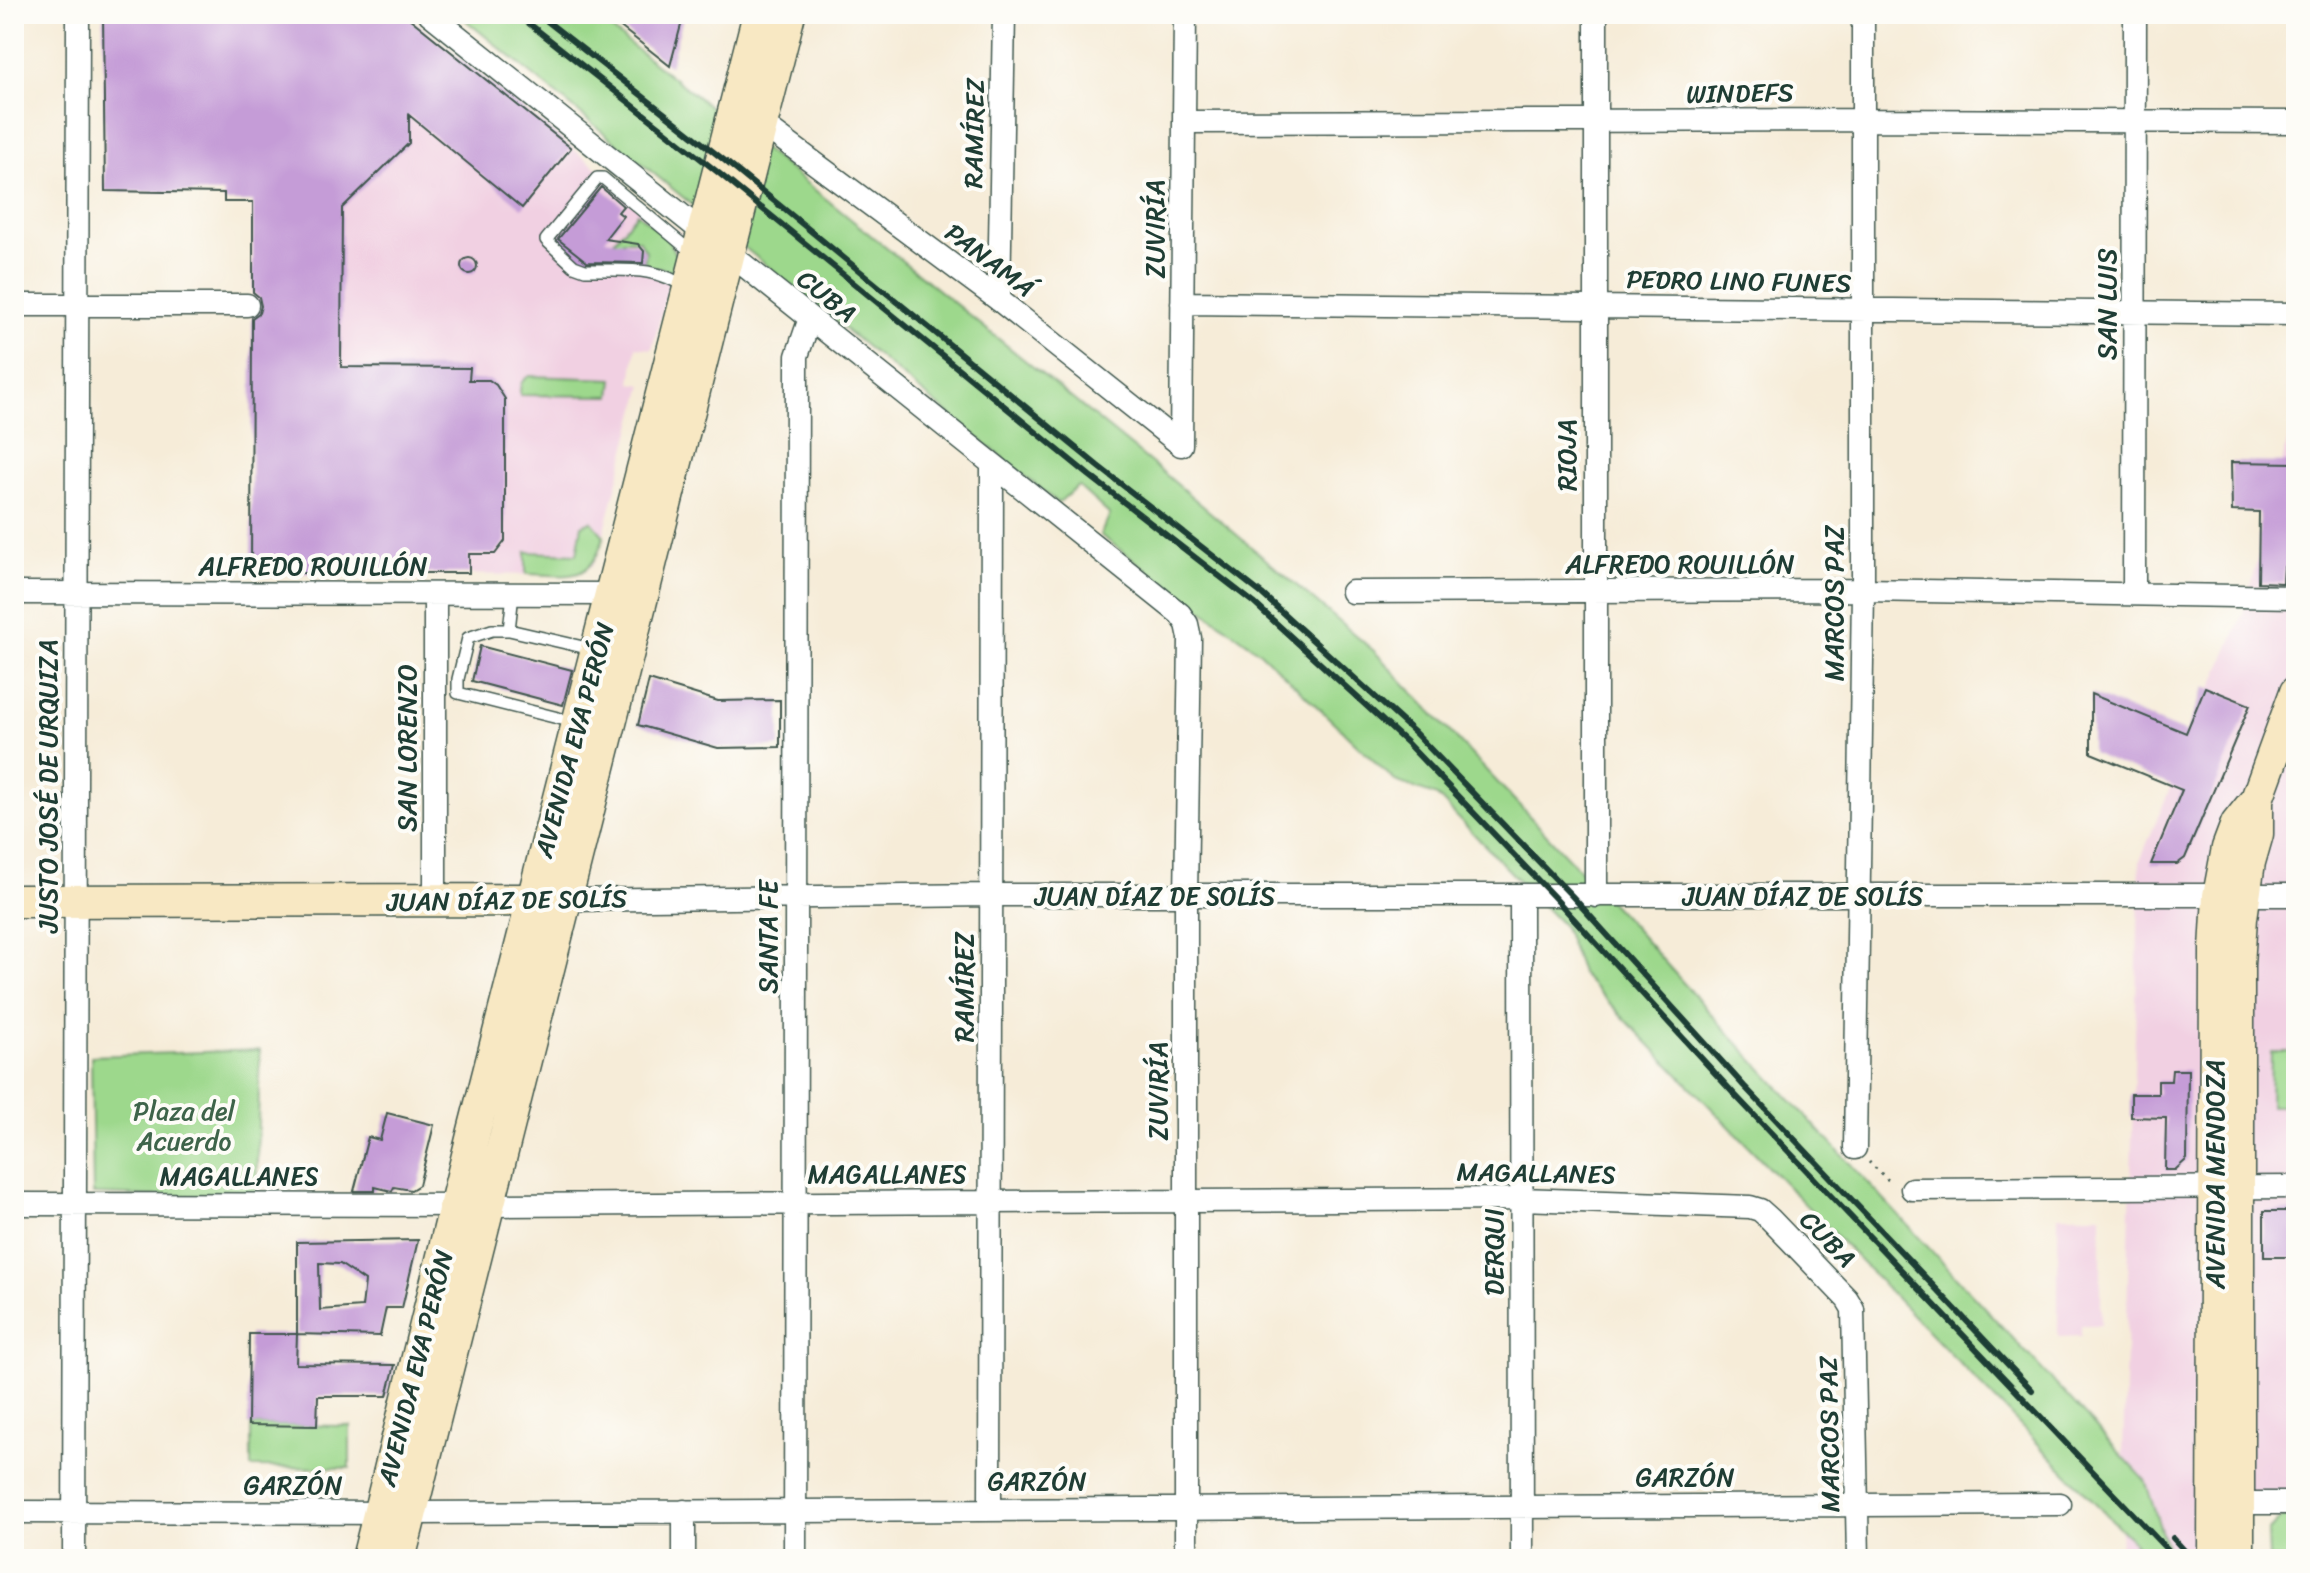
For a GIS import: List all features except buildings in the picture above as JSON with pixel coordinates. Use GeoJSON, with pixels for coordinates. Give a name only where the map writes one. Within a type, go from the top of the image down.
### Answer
{"type":"FeatureCollection","features":[{"type":"Feature","properties":{"kind":"main road","name":"AVENIDA EVA PERÓN"},"geometry":{"type":"LineString","coordinates":[[406,1543],[566,900],[711,248],[759,14]]}},
{"type":"Feature","properties":{"kind":"main road","name":"AVENIDA EVA PERÓN"},"geometry":{"type":"LineString","coordinates":[[368,1559],[532,900],[691,290],[762,124],[789,14]]}},
{"type":"Feature","properties":{"kind":"main road","name":"AVENIDA MENDOZA"},"geometry":{"type":"LineString","coordinates":[[2214,1559],[2226,1503],[2227,1187],[2216,950],[2232,896],[2228,848],[2237,824],[2257,799],[2296,692]]}},
{"type":"Feature","properties":{"kind":"main road","name":"JUAN DÍAZ DE SOLÍS"},"geometry":{"type":"LineString","coordinates":[[14,901],[566,900]]}},
{"type":"Feature","properties":{"kind":"main road","name":"AVENIDA MENDOZA"},"geometry":{"type":"LineString","coordinates":[[2226,1503],[2238,1559]]}},
{"type":"Feature","properties":{"kind":"street","name":"JUSTO JOSÉ DE URQUIZA"},"geometry":{"type":"LineString","coordinates":[[74,1559],[78,14]]}},
{"type":"Feature","properties":{"kind":"street","name":"CUBA"},"geometry":{"type":"LineString","coordinates":[[430,14],[711,248],[810,318],[1180,614],[1187,624]]}},
{"type":"Feature","properties":{"kind":"street","name":"RAMÍREZ"},"geometry":{"type":"LineString","coordinates":[[999,300],[1004,14]]}},
{"type":"Feature","properties":{"kind":"street","name":"ZUVIRÍA"},"geometry":{"type":"LineString","coordinates":[[1181,445],[1185,14]]}},
{"type":"Feature","properties":{"kind":"street","name":"RIOJA"},"geometry":{"type":"LineString","coordinates":[[1596,14],[1596,896]]}},
{"type":"Feature","properties":{"kind":"street","name":"MARCOS PAZ"},"geometry":{"type":"LineString","coordinates":[[1855,1148],[1863,590],[1863,14]]}},
{"type":"Feature","properties":{"kind":"street","name":"SAN LUIS"},"geometry":{"type":"LineString","coordinates":[[2134,593],[2135,14]]}},
{"type":"Feature","properties":{"kind":"street","name":"WINDEFS"},"geometry":{"type":"LineString","coordinates":[[1184,122],[2296,122]]}},
{"type":"Feature","properties":{"kind":"street","name":"PANAMÁ"},"geometry":{"type":"LineString","coordinates":[[762,124],[999,300],[1181,445]]}},
{"type":"Feature","properties":{"kind":"street","name":"PEDRO LINO FUNES"},"geometry":{"type":"LineString","coordinates":[[1182,303],[2296,314]]}},
{"type":"Feature","properties":{"kind":"street"},"geometry":{"type":"LineString","coordinates":[[14,305],[247,305]]}},
{"type":"Feature","properties":{"kind":"street","name":"SANTA FE"},"geometry":{"type":"LineString","coordinates":[[795,1559],[797,356],[810,318]]}},
{"type":"Feature","properties":{"kind":"street","name":"RAMÍREZ"},"geometry":{"type":"LineString","coordinates":[[990,1509],[992,465]]}},
{"type":"Feature","properties":{"kind":"street","name":"ALFREDO ROUILLÓN"},"geometry":{"type":"LineString","coordinates":[[1352,592],[1863,590],[2296,597]]}},
{"type":"Feature","properties":{"kind":"street","name":"ALFREDO ROUILLÓN"},"geometry":{"type":"LineString","coordinates":[[14,593],[612,594]]}},
{"type":"Feature","properties":{"kind":"street","name":"SAN LORENZO"},"geometry":{"type":"LineString","coordinates":[[435,595],[435,902]]}},
{"type":"Feature","properties":{"kind":"street","name":"ZUVIRÍA"},"geometry":{"type":"LineString","coordinates":[[1186,1559],[1186,897],[1190,638],[1187,624]]}},
{"type":"Feature","properties":{"kind":"street","name":"JUAN DÍAZ DE SOLÍS"},"geometry":{"type":"LineString","coordinates":[[566,900],[992,895],[2296,895]]}},
{"type":"Feature","properties":{"kind":"street","name":"DERQUI"},"geometry":{"type":"LineString","coordinates":[[1521,896],[1522,1559]]}},
{"type":"Feature","properties":{"kind":"street"},"geometry":{"type":"LineString","coordinates":[[1912,1189],[2296,1187]]}},
{"type":"Feature","properties":{"kind":"street","name":"MAGALLANES"},"geometry":{"type":"LineString","coordinates":[[14,1204],[489,1205],[1521,1199],[1750,1207],[1760,1210]]}},
{"type":"Feature","properties":{"kind":"street","name":"CUBA"},"geometry":{"type":"LineString","coordinates":[[1760,1210],[1847,1299],[1853,1309]]}},
{"type":"Feature","properties":{"kind":"street","name":"MARCOS PAZ"},"geometry":{"type":"LineString","coordinates":[[1853,1309],[1858,1559]]}},
{"type":"Feature","properties":{"kind":"street"},"geometry":{"type":"LineString","coordinates":[[2226,1503],[2296,1503]]}},
{"type":"Feature","properties":{"kind":"street","name":"GARZÓN"},"geometry":{"type":"LineString","coordinates":[[14,1512],[379,1513],[406,1543],[684,1511],[2060,1504]]}},
{"type":"Feature","properties":{"kind":"street"},"geometry":{"type":"LineString","coordinates":[[684,1511],[684,1559]]}},
{"type":"Feature","properties":{"kind":"lane"},"geometry":{"type":"LineString","coordinates":[[691,290],[657,272],[585,270],[574,266],[546,240],[597,178],[603,178],[711,248]]}},
{"type":"Feature","properties":{"kind":"lane"},"geometry":{"type":"LineString","coordinates":[[509,630],[513,594]]}},
{"type":"Feature","properties":{"kind":"lane"},"geometry":{"type":"LineString","coordinates":[[579,723],[458,693],[458,679],[468,638],[492,630],[509,630],[597,650]]}},
{"type":"Feature","properties":{"kind":"path"},"geometry":{"type":"LineString","coordinates":[[1855,1148],[1887,1179]]}},
{"type":"Feature","properties":{"kind":"shaded area"},"geometry":{"type":"Polygon","coordinates":[[[103,14],[403,14],[682,235],[652,349],[636,347],[631,383],[643,385],[598,556],[593,565],[576,575],[251,573],[253,202],[224,202],[223,193],[105,191],[103,14]]]}},
{"type":"Feature","properties":{"kind":"shaded area"},"geometry":{"type":"Polygon","coordinates":[[[2296,408],[2296,1503],[2238,1503],[2238,1559],[2120,1559],[2140,860],[2243,614],[2296,408]]]}},
{"type":"Feature","properties":{"kind":"shaded area"},"geometry":{"type":"Polygon","coordinates":[[[2058,1215],[2101,1215],[2101,1325],[2081,1325],[2081,1336],[2058,1337],[2058,1215]]]}},
{"type":"Feature","properties":{"kind":"green space"},"geometry":{"type":"Polygon","coordinates":[[[458,14],[592,14],[789,169],[1165,474],[1374,651],[2145,1480],[2170,1559],[2150,1559],[1582,975],[1564,927],[1437,796],[1395,781],[1260,652],[1100,535],[1110,515],[1078,486],[1058,503],[458,14]]]}},
{"type":"Feature","properties":{"kind":"green space"},"geometry":{"type":"Polygon","coordinates":[[[637,213],[667,237],[676,256],[672,272],[659,267],[644,268],[646,251],[639,240],[625,240],[617,246],[613,242],[637,213]]]}},
{"type":"Feature","properties":{"kind":"green space"},"geometry":{"type":"Polygon","coordinates":[[[529,376],[613,379],[611,396],[520,395],[521,384],[529,376]]]}},
{"type":"Feature","properties":{"kind":"green space"},"geometry":{"type":"Polygon","coordinates":[[[591,521],[604,536],[599,552],[585,570],[566,575],[526,574],[526,552],[577,554],[582,525],[591,521]]]}},
{"type":"Feature","properties":{"kind":"green space","name":"Plaza del Acuerdo"},"geometry":{"type":"Polygon","coordinates":[[[260,1050],[256,1199],[93,1194],[91,1056],[260,1050]]]}},
{"type":"Feature","properties":{"kind":"green space"},"geometry":{"type":"Polygon","coordinates":[[[2271,1052],[2296,1052],[2296,1106],[2270,1106],[2271,1052]]]}},
{"type":"Feature","properties":{"kind":"green space"},"geometry":{"type":"Polygon","coordinates":[[[251,1425],[350,1426],[350,1468],[251,1467],[251,1425]]]}},
{"type":"Feature","properties":{"kind":"green space"},"geometry":{"type":"Polygon","coordinates":[[[2282,1517],[2296,1518],[2296,1559],[2269,1559],[2268,1532],[2282,1517]]]}},
{"type":"Feature","properties":{"kind":"railway"},"geometry":{"type":"LineString","coordinates":[[517,14],[720,174],[1090,476],[1254,603],[1406,742],[1553,896],[1735,1095],[2176,1559]]}},
{"type":"Feature","properties":{"kind":"railway"},"geometry":{"type":"LineString","coordinates":[[538,14],[724,160],[1098,466],[1262,594],[1415,733],[1572,896],[1744,1086],[2032,1390]]}},
{"type":"Feature","properties":{"kind":"railway"},"geometry":{"type":"LineString","coordinates":[[2173,1538],[2192,1559]]}}]}
